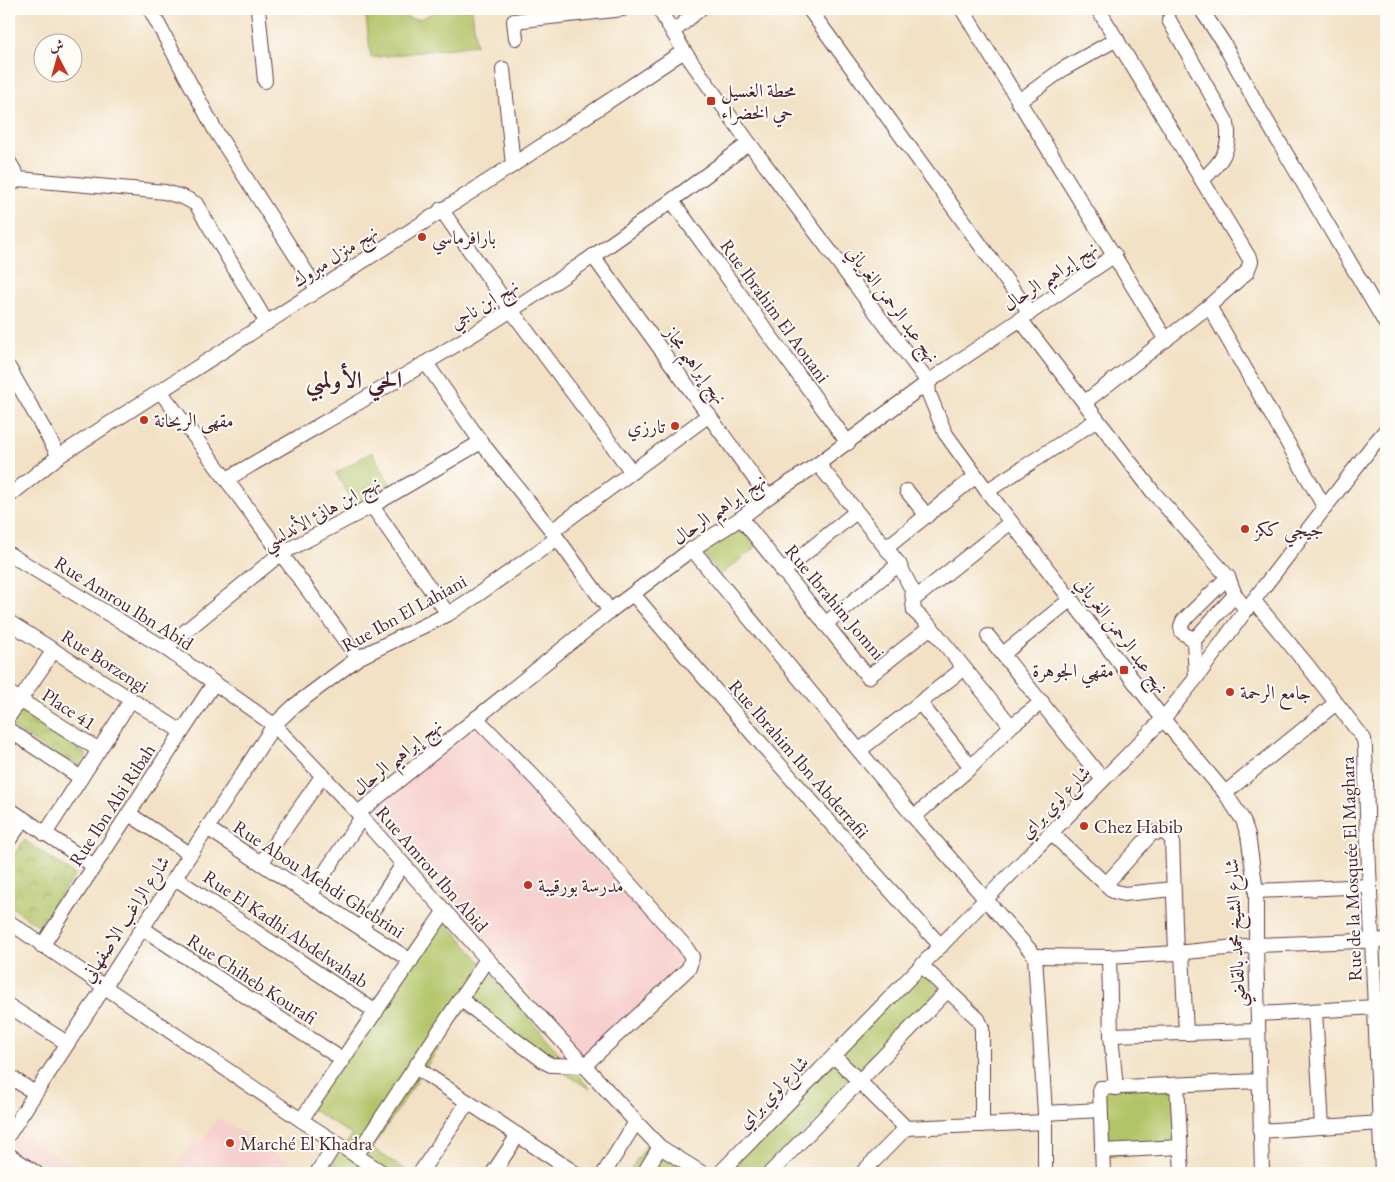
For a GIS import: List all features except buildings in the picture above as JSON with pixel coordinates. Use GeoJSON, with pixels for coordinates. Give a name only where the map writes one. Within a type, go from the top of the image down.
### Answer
{"type":"FeatureCollection","features":[{"type":"Feature","properties":{"kind":"street"},"geometry":{"type":"LineString","coordinates":[[150,9],[215,130],[317,289]]}},
{"type":"Feature","properties":{"kind":"street"},"geometry":{"type":"LineString","coordinates":[[258,9],[265,81]]}},
{"type":"Feature","properties":{"kind":"street"},"geometry":{"type":"LineString","coordinates":[[516,38],[514,21],[623,9]]}},
{"type":"Feature","properties":{"kind":"street","name":"نهج عبد الرحمن الغرياني"},"geometry":{"type":"LineString","coordinates":[[659,9],[684,51],[748,143],[928,382],[929,394],[945,433],[987,491],[1163,719]]}},
{"type":"Feature","properties":{"kind":"street"},"geometry":{"type":"LineString","coordinates":[[673,32],[700,9]]}},
{"type":"Feature","properties":{"kind":"street"},"geometry":{"type":"LineString","coordinates":[[808,9],[1097,420],[1153,492],[1228,577],[1183,621],[1181,626],[1182,632],[1194,640]]}},
{"type":"Feature","properties":{"kind":"street"},"geometry":{"type":"LineString","coordinates":[[962,9],[1166,340]]}},
{"type":"Feature","properties":{"kind":"street"},"geometry":{"type":"LineString","coordinates":[[1085,402],[1209,306],[1247,272],[1251,261],[1098,9]]}},
{"type":"Feature","properties":{"kind":"street"},"geometry":{"type":"LineString","coordinates":[[1201,9],[1224,44],[1255,101],[1386,324]]}},
{"type":"Feature","properties":{"kind":"street"},"geometry":{"type":"LineString","coordinates":[[1169,20],[1227,123],[1230,136],[1218,166],[1202,180]]}},
{"type":"Feature","properties":{"kind":"street"},"geometry":{"type":"LineString","coordinates":[[1018,102],[1063,69],[1117,38]]}},
{"type":"Feature","properties":{"kind":"street","name":"نهج منزل مبروك"},"geometry":{"type":"LineString","coordinates":[[9,496],[59,456],[513,164],[684,51]]}},
{"type":"Feature","properties":{"kind":"street"},"geometry":{"type":"LineString","coordinates":[[503,70],[513,164]]}},
{"type":"Feature","properties":{"kind":"street","name":"نهج ابن ناجي"},"geometry":{"type":"LineString","coordinates":[[227,479],[426,363],[511,310],[672,201],[748,143]]}},
{"type":"Feature","properties":{"kind":"street"},"geometry":{"type":"LineString","coordinates":[[9,162],[14,182],[166,192],[196,204],[267,323]]}},
{"type":"Feature","properties":{"kind":"street","name":"Rue Ibrahim El Aouani"},"geometry":{"type":"LineString","coordinates":[[672,201],[848,443]]}},
{"type":"Feature","properties":{"kind":"street"},"geometry":{"type":"LineString","coordinates":[[441,209],[511,310],[632,472]]}},
{"type":"Feature","properties":{"kind":"street","name":"نهج إبراهيم الرحال"},"geometry":{"type":"LineString","coordinates":[[310,895],[360,815],[476,718],[610,611],[692,549],[741,518],[768,497],[848,443],[928,382],[1115,255]]}},
{"type":"Feature","properties":{"kind":"street","name":"نهج إبراهيم مجاز"},"geometry":{"type":"LineString","coordinates":[[593,256],[768,497]]}},
{"type":"Feature","properties":{"kind":"street"},"geometry":{"type":"LineString","coordinates":[[1209,306],[1325,508]]}},
{"type":"Feature","properties":{"kind":"street"},"geometry":{"type":"LineString","coordinates":[[426,363],[481,442],[554,535],[610,611]]}},
{"type":"Feature","properties":{"kind":"street"},"geometry":{"type":"LineString","coordinates":[[9,368],[59,456]]}},
{"type":"Feature","properties":{"kind":"street"},"geometry":{"type":"LineString","coordinates":[[160,391],[358,658]]}},
{"type":"Feature","properties":{"kind":"street","name":"Rue Ibn El Lahiani"},"geometry":{"type":"LineString","coordinates":[[274,725],[294,706],[358,658],[448,614],[473,598],[632,472],[709,415]]}},
{"type":"Feature","properties":{"kind":"street"},"geometry":{"type":"LineString","coordinates":[[987,491],[1097,420]]}},
{"type":"Feature","properties":{"kind":"street","name":"شارع لوي براي"},"geometry":{"type":"LineString","coordinates":[[720,1173],[1163,719],[1386,430]]}},
{"type":"Feature","properties":{"kind":"street","name":"نهج ابن هانئ الأندلسي"},"geometry":{"type":"LineString","coordinates":[[165,648],[280,554],[372,506],[481,442]]}},
{"type":"Feature","properties":{"kind":"street"},"geometry":{"type":"LineString","coordinates":[[818,464],[899,564],[912,590],[914,611],[931,627],[1011,726]]}},
{"type":"Feature","properties":{"kind":"street"},"geometry":{"type":"LineString","coordinates":[[886,548],[976,476]]}},
{"type":"Feature","properties":{"kind":"street"},"geometry":{"type":"LineString","coordinates":[[907,491],[926,516]]}},
{"type":"Feature","properties":{"kind":"street"},"geometry":{"type":"LineString","coordinates":[[372,506],[448,614]]}},
{"type":"Feature","properties":{"kind":"street"},"geometry":{"type":"LineString","coordinates":[[782,572],[856,512]]}},
{"type":"Feature","properties":{"kind":"street","name":"Rue Ibrahim Jomni"},"geometry":{"type":"LineString","coordinates":[[741,518],[782,572],[868,677],[931,627]]}},
{"type":"Feature","properties":{"kind":"street"},"geometry":{"type":"LineString","coordinates":[[914,600],[1011,522]]}},
{"type":"Feature","properties":{"kind":"street"},"geometry":{"type":"LineString","coordinates":[[692,549],[914,817],[1035,956],[1045,1118],[1045,1173]]}},
{"type":"Feature","properties":{"kind":"street","name":"Rue Amrou Ibn Abid"},"geometry":{"type":"LineString","coordinates":[[9,554],[165,648],[274,725],[360,815],[444,912],[636,1122],[660,1147],[702,1173]]}},
{"type":"Feature","properties":{"kind":"street"},"geometry":{"type":"LineString","coordinates":[[825,624],[899,564]]}},
{"type":"Feature","properties":{"kind":"street","name":"Rue de la Mosquée El Maghara"},"geometry":{"type":"LineString","coordinates":[[1228,577],[1235,595],[1250,605],[1308,666],[1364,739],[1382,1173]]}},
{"type":"Feature","properties":{"kind":"street","name":"Rue Ibrahim Ibn Abderrafii"},"geometry":{"type":"LineString","coordinates":[[633,594],[862,861],[942,946]]}},
{"type":"Feature","properties":{"kind":"street"},"geometry":{"type":"LineString","coordinates":[[1196,678],[1194,640],[1235,595]]}},
{"type":"Feature","properties":{"kind":"street"},"geometry":{"type":"LineString","coordinates":[[1003,654],[1071,599]]}},
{"type":"Feature","properties":{"kind":"street","name":"Rue Borzengi"},"geometry":{"type":"LineString","coordinates":[[9,622],[182,732]]}},
{"type":"Feature","properties":{"kind":"street"},"geometry":{"type":"LineString","coordinates":[[988,636],[1103,780]]}},
{"type":"Feature","properties":{"kind":"street"},"geometry":{"type":"LineString","coordinates":[[9,716],[14,696],[54,650]]}},
{"type":"Feature","properties":{"kind":"street"},"geometry":{"type":"LineString","coordinates":[[860,750],[964,668]]}},
{"type":"Feature","properties":{"kind":"street","name":"Rue Ibn Abi Ribah"},"geometry":{"type":"LineString","coordinates":[[42,946],[214,683]]}},
{"type":"Feature","properties":{"kind":"street","name":"Place 41"},"geometry":{"type":"LineString","coordinates":[[14,696],[99,750]]}},
{"type":"Feature","properties":{"kind":"street"},"geometry":{"type":"LineString","coordinates":[[45,834],[131,700]]}},
{"type":"Feature","properties":{"kind":"street"},"geometry":{"type":"LineString","coordinates":[[914,817],[971,767],[1011,726],[1042,702]]}},
{"type":"Feature","properties":{"kind":"street"},"geometry":{"type":"LineString","coordinates":[[920,703],[971,767]]}},
{"type":"Feature","properties":{"kind":"street"},"geometry":{"type":"LineString","coordinates":[[1225,794],[1336,703]]}},
{"type":"Feature","properties":{"kind":"street"},"geometry":{"type":"LineString","coordinates":[[460,998],[545,1062],[551,1065],[584,1066],[689,968],[692,957],[684,945],[536,780],[476,718]]}},
{"type":"Feature","properties":{"kind":"street","name":"شارع الشيخ محمد بالقاضي"},"geometry":{"type":"LineString","coordinates":[[1163,719],[1225,794],[1243,820],[1248,835],[1256,891],[1262,1173]]}},
{"type":"Feature","properties":{"kind":"street","name":"شارع الراغب الاصفهاني"},"geometry":{"type":"LineString","coordinates":[[9,1134],[274,725]]}},
{"type":"Feature","properties":{"kind":"street"},"geometry":{"type":"LineString","coordinates":[[9,730],[81,778]]}},
{"type":"Feature","properties":{"kind":"street"},"geometry":{"type":"LineString","coordinates":[[261,863],[323,775]]}},
{"type":"Feature","properties":{"kind":"street"},"geometry":{"type":"LineString","coordinates":[[9,809],[94,866]]}},
{"type":"Feature","properties":{"kind":"street"},"geometry":{"type":"LineString","coordinates":[[128,814],[190,854]]}},
{"type":"Feature","properties":{"kind":"street"},"geometry":{"type":"LineString","coordinates":[[9,840],[24,818]]}},
{"type":"Feature","properties":{"kind":"street","name":"Rue Abou Mehdi Ghebrini"},"geometry":{"type":"LineString","coordinates":[[207,828],[411,961]]}},
{"type":"Feature","properties":{"kind":"street"},"geometry":{"type":"LineString","coordinates":[[1106,884],[1152,833],[1164,832],[1172,839],[1173,889],[1186,1033]]}},
{"type":"Feature","properties":{"kind":"street"},"geometry":{"type":"LineString","coordinates":[[1052,833],[1112,891],[1124,894],[1173,889]]}},
{"type":"Feature","properties":{"kind":"street"},"geometry":{"type":"LineString","coordinates":[[361,928],[403,864]]}},
{"type":"Feature","properties":{"kind":"street","name":"Rue El Kadhi Abdelwahab"},"geometry":{"type":"LineString","coordinates":[[175,878],[376,1012]]}},
{"type":"Feature","properties":{"kind":"street"},"geometry":{"type":"LineString","coordinates":[[1256,891],[1370,886]]}},
{"type":"Feature","properties":{"kind":"street"},"geometry":{"type":"LineString","coordinates":[[301,1120],[444,912]]}},
{"type":"Feature","properties":{"kind":"street"},"geometry":{"type":"LineString","coordinates":[[9,922],[301,1120],[384,1173]]}},
{"type":"Feature","properties":{"kind":"street","name":"Rue Chiheb Kourafi"},"geometry":{"type":"LineString","coordinates":[[142,928],[343,1060]]}},
{"type":"Feature","properties":{"kind":"street"},"geometry":{"type":"LineString","coordinates":[[1035,956],[1109,956],[1179,953],[1256,945],[1386,940]]}},
{"type":"Feature","properties":{"kind":"street"},"geometry":{"type":"LineString","coordinates":[[1109,956],[1111,1035],[1116,1088]]}},
{"type":"Feature","properties":{"kind":"street"},"geometry":{"type":"LineString","coordinates":[[356,1156],[487,959]]}},
{"type":"Feature","properties":{"kind":"street"},"geometry":{"type":"LineString","coordinates":[[922,966],[978,1019],[982,1028],[982,1125]]}},
{"type":"Feature","properties":{"kind":"street"},"geometry":{"type":"LineString","coordinates":[[770,1173],[948,990]]}},
{"type":"Feature","properties":{"kind":"street"},"geometry":{"type":"LineString","coordinates":[[9,1006],[67,1043]]}},
{"type":"Feature","properties":{"kind":"street"},"geometry":{"type":"LineString","coordinates":[[1258,1014],[1375,1007]]}},
{"type":"Feature","properties":{"kind":"street"},"geometry":{"type":"LineString","coordinates":[[1315,1011],[1322,1127]]}},
{"type":"Feature","properties":{"kind":"street"},"geometry":{"type":"LineString","coordinates":[[1111,1035],[1258,1031]]}},
{"type":"Feature","properties":{"kind":"street"},"geometry":{"type":"LineString","coordinates":[[834,1056],[906,1128]]}},
{"type":"Feature","properties":{"kind":"street"},"geometry":{"type":"LineString","coordinates":[[415,1067],[518,1135],[568,1171]]}},
{"type":"Feature","properties":{"kind":"street"},"geometry":{"type":"LineString","coordinates":[[9,1076],[35,1093]]}},
{"type":"Feature","properties":{"kind":"street"},"geometry":{"type":"LineString","coordinates":[[1103,1173],[1100,1088],[1259,1081]]}},
{"type":"Feature","properties":{"kind":"street"},"geometry":{"type":"LineString","coordinates":[[1178,1085],[1182,1173]]}},
{"type":"Feature","properties":{"kind":"street"},"geometry":{"type":"LineString","coordinates":[[420,1173],[468,1102]]}},
{"type":"Feature","properties":{"kind":"street"},"geometry":{"type":"LineString","coordinates":[[869,1171],[906,1128],[982,1125],[1100,1110]]}},
{"type":"Feature","properties":{"kind":"street"},"geometry":{"type":"LineString","coordinates":[[604,1173],[636,1122]]}},
{"type":"Feature","properties":{"kind":"street"},"geometry":{"type":"LineString","coordinates":[[1260,1131],[1381,1123]]}},
{"type":"Feature","properties":{"kind":"street"},"geometry":{"type":"LineString","coordinates":[[493,1173],[518,1135]]}},
{"type":"Feature","properties":{"kind":"street"},"geometry":{"type":"LineString","coordinates":[[317,1173],[336,1143]]}},
{"type":"Feature","properties":{"kind":"street"},"geometry":{"type":"LineString","coordinates":[[644,1173],[660,1147]]}},
{"type":"Feature","properties":{"kind":"street"},"geometry":{"type":"LineString","coordinates":[[1102,1151],[1181,1147]]}},
{"type":"Feature","properties":{"kind":"street"},"geometry":{"type":"LineString","coordinates":[[9,1156],[36,1173]]}},
{"type":"Feature","properties":{"kind":"shaded area","name":"مدرسة بورقيبة"},"geometry":{"type":"Polygon","coordinates":[[[478,726],[687,960],[584,1056],[371,811],[478,726]]]}},
{"type":"Feature","properties":{"kind":"shaded area","name":"Marché El Khadra"},"geometry":{"type":"Polygon","coordinates":[[[218,1117],[306,1173],[172,1173],[193,1141],[200,1145],[218,1117]]]}},
{"type":"Feature","properties":{"kind":"shaded area"},"geometry":{"type":"Polygon","coordinates":[[[19,1133],[83,1173],[49,1173],[9,1148],[19,1133]]]}},
{"type":"Feature","properties":{"kind":"green space"},"geometry":{"type":"Polygon","coordinates":[[[365,9],[397,9],[406,17],[416,19],[426,16],[435,9],[472,9],[476,45],[371,58],[365,9]]]}},
{"type":"Feature","properties":{"kind":"green space"},"geometry":{"type":"Polygon","coordinates":[[[372,452],[390,483],[354,504],[336,473],[372,452]]]}},
{"type":"Feature","properties":{"kind":"green space"},"geometry":{"type":"Polygon","coordinates":[[[737,523],[756,547],[720,575],[701,551],[737,523]]]}},
{"type":"Feature","properties":{"kind":"green space"},"geometry":{"type":"Polygon","coordinates":[[[20,710],[87,755],[76,770],[10,725],[20,710]]]}},
{"type":"Feature","properties":{"kind":"green space"},"geometry":{"type":"Polygon","coordinates":[[[24,840],[75,875],[39,926],[9,905],[9,862],[24,840]]]}},
{"type":"Feature","properties":{"kind":"green space"},"geometry":{"type":"Polygon","coordinates":[[[436,910],[590,1089],[464,1010],[372,1148],[410,1173],[327,1173],[352,1135],[302,1103],[436,910]]]}},
{"type":"Feature","properties":{"kind":"green space"},"geometry":{"type":"Polygon","coordinates":[[[920,969],[942,991],[764,1173],[723,1173],[920,969]]]}},
{"type":"Feature","properties":{"kind":"green space"},"geometry":{"type":"Polygon","coordinates":[[[1183,1079],[1186,1152],[1097,1156],[1094,1083],[1183,1079]]]}},
{"type":"Feature","properties":{"kind":"green space"},"geometry":{"type":"Polygon","coordinates":[[[649,1142],[697,1173],[628,1173],[649,1142]]]}},
{"type":"Feature","properties":{"kind":"place","name":"محطة الغسيل حي الخضراء"},"geometry":{"type":"Point","coordinates":[711,101]}},
{"type":"Feature","properties":{"kind":"place","name":"بارافرماسي"},"geometry":{"type":"Point","coordinates":[422,237]}},
{"type":"Feature","properties":{"kind":"place","name":"مقهى الريحانة"},"geometry":{"type":"Point","coordinates":[144,420]}},
{"type":"Feature","properties":{"kind":"place","name":"تارزي"},"geometry":{"type":"Point","coordinates":[675,426]}},
{"type":"Feature","properties":{"kind":"place","name":"جيجي ككز"},"geometry":{"type":"Point","coordinates":[1245,529]}},
{"type":"Feature","properties":{"kind":"place","name":"مقهي الجوهرة"},"geometry":{"type":"Point","coordinates":[1124,670]}},
{"type":"Feature","properties":{"kind":"place","name":"جامع الرحمة"},"geometry":{"type":"Point","coordinates":[1230,692]}},
{"type":"Feature","properties":{"kind":"place","name":"Chez Habib"},"geometry":{"type":"Point","coordinates":[1084,826]}},
{"type":"Feature","properties":{"kind":"place","name":"مدرسة بورقيبة"},"geometry":{"type":"Point","coordinates":[528,885]}},
{"type":"Feature","properties":{"kind":"place","name":"Marché El Khadra"},"geometry":{"type":"Point","coordinates":[230,1143]}},
{"type":"Feature","properties":{"kind":"district","name":"الحي الأولمبي"},"geometry":{"type":"Point","coordinates":[354,379]}}]}
